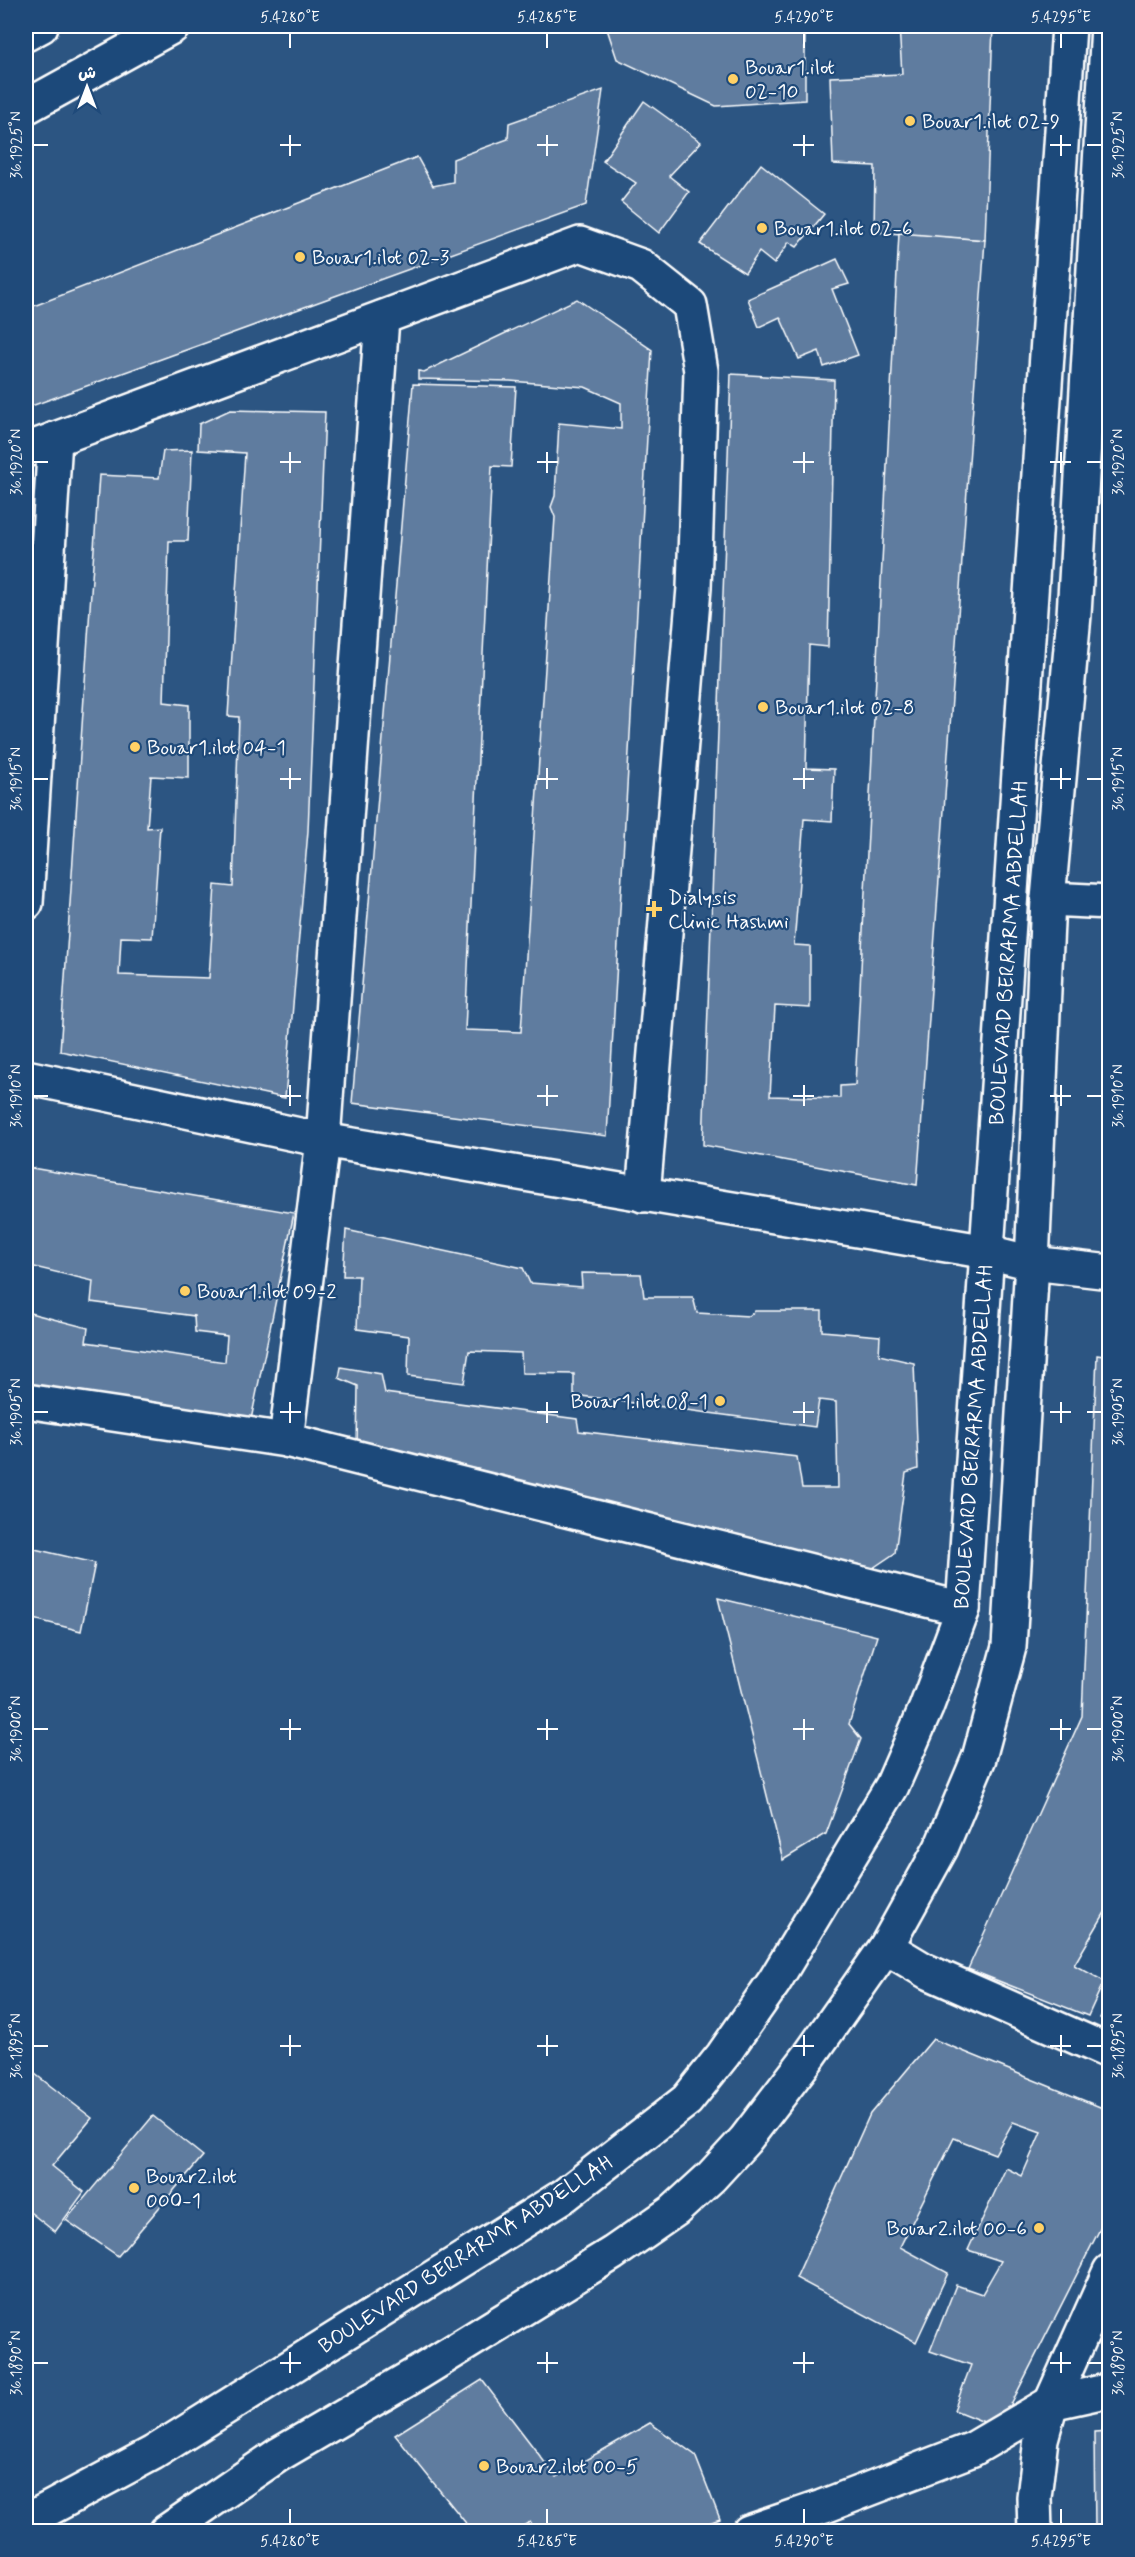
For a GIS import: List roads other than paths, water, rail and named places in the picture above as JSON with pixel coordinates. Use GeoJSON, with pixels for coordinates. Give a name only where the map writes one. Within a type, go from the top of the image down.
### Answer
{"type":"FeatureCollection","features":[{"type":"Feature","properties":{"kind":"street"},"geometry":{"type":"LineString","coordinates":[[26,34],[41,26]]}},
{"type":"Feature","properties":{"kind":"street"},"geometry":{"type":"LineString","coordinates":[[26,107],[173,26]]}},
{"type":"Feature","properties":{"kind":"street","name":"BOULEVARD BERRARMA ABDELLAH"},"geometry":{"type":"LineString","coordinates":[[26,2521],[153,2453],[565,2195],[687,2100],[723,2055],[774,1982],[892,1786],[926,1708],[963,1609],[1070,26]]}},
{"type":"Feature","properties":{"kind":"street","name":"BOULEVARD BERRARMA ABDELLAH"},"geometry":{"type":"LineString","coordinates":[[166,2532],[279,2455],[420,2372],[613,2253],[675,2210],[711,2177],[745,2140],[810,2055],[886,1947],[941,1848],[980,1758],[1009,1647],[1032,1263],[1048,899],[1074,615],[1108,26]]}},
{"type":"Feature","properties":{"kind":"street"},"geometry":{"type":"LineString","coordinates":[[26,903],[40,444],[580,244],[640,266],[690,305],[701,371],[694,588],[643,1195]]}},
{"type":"Feature","properties":{"kind":"street"},"geometry":{"type":"LineString","coordinates":[[286,1440],[323,1140],[382,318]]}},
{"type":"Feature","properties":{"kind":"street"},"geometry":{"type":"LineString","coordinates":[[1048,899],[1110,902]]}},
{"type":"Feature","properties":{"kind":"street"},"geometry":{"type":"LineString","coordinates":[[26,1077],[323,1140],[988,1252],[1032,1263],[1110,1272]]}},
{"type":"Feature","properties":{"kind":"street"},"geometry":{"type":"LineString","coordinates":[[26,1401],[286,1440],[963,1609]]}},
{"type":"Feature","properties":{"kind":"street"},"geometry":{"type":"LineString","coordinates":[[886,1947],[926,1971],[1110,2052]]}},
{"type":"Feature","properties":{"kind":"street"},"geometry":{"type":"LineString","coordinates":[[1035,2532],[1034,2497],[1041,2439],[1051,2403],[1110,2271]]}},
{"type":"Feature","properties":{"kind":"street"},"geometry":{"type":"LineString","coordinates":[[749,2532],[799,2524],[973,2449],[1051,2403],[1110,2390]]}},
{"type":"Feature","properties":{"kind":"place","name":"Bouar1.ilot 02-10"},"geometry":{"type":"Point","coordinates":[733,79]}},
{"type":"Feature","properties":{"kind":"place","name":"Bouar1.ilot 02-9"},"geometry":{"type":"Point","coordinates":[910,121]}},
{"type":"Feature","properties":{"kind":"place","name":"Bouar1.ilot 02-6"},"geometry":{"type":"Point","coordinates":[762,228]}},
{"type":"Feature","properties":{"kind":"place","name":"Bouar1.ilot 02-3"},"geometry":{"type":"Point","coordinates":[300,257]}},
{"type":"Feature","properties":{"kind":"place","name":"Bouar1.ilot 02-8"},"geometry":{"type":"Point","coordinates":[763,707]}},
{"type":"Feature","properties":{"kind":"place","name":"Bouar1.ilot 04-1"},"geometry":{"type":"Point","coordinates":[135,747]}},
{"type":"Feature","properties":{"kind":"place","name":"Dialysis Clinic Hashmi"},"geometry":{"type":"Point","coordinates":[654,909]}},
{"type":"Feature","properties":{"kind":"place","name":"Bouar1.ilot 09-2"},"geometry":{"type":"Point","coordinates":[185,1291]}},
{"type":"Feature","properties":{"kind":"place","name":"Bouar1.ilot 08-1"},"geometry":{"type":"Point","coordinates":[720,1401]}},
{"type":"Feature","properties":{"kind":"place","name":"Bouar2.ilot 000-1"},"geometry":{"type":"Point","coordinates":[134,2188]}},
{"type":"Feature","properties":{"kind":"place","name":"Bouar2.ilot 00-6"},"geometry":{"type":"Point","coordinates":[1039,2228]}},
{"type":"Feature","properties":{"kind":"place","name":"Bouar2.ilot 00-5"},"geometry":{"type":"Point","coordinates":[484,2466]}}]}
